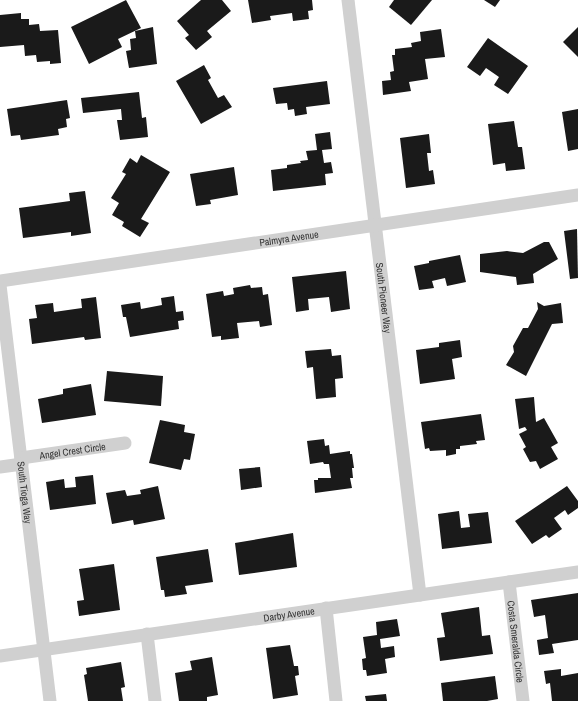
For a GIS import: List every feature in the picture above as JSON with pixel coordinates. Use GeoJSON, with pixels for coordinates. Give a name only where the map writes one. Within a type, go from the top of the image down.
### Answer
{"type":"FeatureCollection","features":[{"type":"Feature","properties":{"kind":"street","name":"South Pioneer Way"},"geometry":{"type":"LineString","coordinates":[[348,0],[420,595]]}},
{"type":"Feature","properties":{"kind":"street","name":"Palmyra Avenue"},"geometry":{"type":"LineString","coordinates":[[0,280],[578,195]]}},
{"type":"Feature","properties":{"kind":"street","name":"South Tioga Way"},"geometry":{"type":"LineString","coordinates":[[0,285],[50,701]]}},
{"type":"Feature","properties":{"kind":"street","name":"Angel Crest Circle"},"geometry":{"type":"LineString","coordinates":[[0,467],[21,461],[125,443]]}},
{"type":"Feature","properties":{"kind":"street","name":"Darby Avenue"},"geometry":{"type":"LineString","coordinates":[[0,656],[578,572]]}},
{"type":"Feature","properties":{"kind":"street","name":"Costa Smeralda Circle"},"geometry":{"type":"LineString","coordinates":[[509,582],[524,701]]}},
{"type":"Feature","properties":{"kind":"street"},"geometry":{"type":"LineString","coordinates":[[326,608],[336,701]]}},
{"type":"Feature","properties":{"kind":"street"},"geometry":{"type":"LineString","coordinates":[[147,634],[155,701]]}},
{"type":"Feature","properties":{"kind":"building"},"geometry":{"type":"Polygon","coordinates":[[[126,0],[141,28],[118,39],[122,47],[89,64],[71,27],[126,0]]]}},
{"type":"Feature","properties":{"kind":"building"},"geometry":{"type":"Polygon","coordinates":[[[201,0],[222,0],[231,11],[207,31],[212,37],[196,50],[185,38],[189,35],[177,21],[201,0]]]}},
{"type":"Feature","properties":{"kind":"building"},"geometry":{"type":"Polygon","coordinates":[[[248,0],[312,0],[313,10],[308,11],[309,19],[293,21],[292,13],[270,16],[271,20],[252,23],[248,0]]]}},
{"type":"Feature","properties":{"kind":"building"},"geometry":{"type":"Polygon","coordinates":[[[394,0],[432,0],[411,25],[389,7],[394,0]]]}},
{"type":"Feature","properties":{"kind":"building"},"geometry":{"type":"Polygon","coordinates":[[[484,0],[500,0],[495,7],[484,0]]]}},
{"type":"Feature","properties":{"kind":"building"},"geometry":{"type":"Polygon","coordinates":[[[21,13],[21,19],[29,19],[29,25],[39,24],[40,31],[58,30],[61,63],[50,64],[50,61],[37,62],[36,55],[25,56],[24,45],[0,47],[0,15],[21,13]]]}},
{"type":"Feature","properties":{"kind":"building"},"geometry":{"type":"Polygon","coordinates":[[[153,27],[157,64],[129,68],[126,51],[131,50],[130,39],[136,38],[135,31],[153,27]]]}},
{"type":"Feature","properties":{"kind":"building"},"geometry":{"type":"Polygon","coordinates":[[[578,27],[578,57],[563,42],[578,27]]]}},
{"type":"Feature","properties":{"kind":"building"},"geometry":{"type":"Polygon","coordinates":[[[441,29],[445,57],[425,59],[428,79],[409,82],[411,91],[383,95],[382,81],[391,80],[390,72],[394,71],[392,55],[395,55],[395,49],[412,47],[411,43],[421,41],[420,32],[441,29]]]}},
{"type":"Feature","properties":{"kind":"building"},"geometry":{"type":"Polygon","coordinates":[[[488,38],[528,66],[508,94],[494,85],[499,77],[486,68],[480,76],[467,67],[488,38]]]}},
{"type":"Feature","properties":{"kind":"building"},"geometry":{"type":"Polygon","coordinates":[[[204,65],[211,78],[208,80],[218,98],[224,95],[232,107],[201,124],[176,81],[204,65]]]}},
{"type":"Feature","properties":{"kind":"building"},"geometry":{"type":"Polygon","coordinates":[[[327,81],[330,104],[306,107],[307,114],[295,116],[294,109],[288,110],[287,103],[276,104],[273,88],[327,81]]]}},
{"type":"Feature","properties":{"kind":"building"},"geometry":{"type":"Polygon","coordinates":[[[139,92],[142,118],[146,117],[148,137],[120,140],[117,120],[122,120],[121,109],[83,113],[81,98],[139,92]]]}},
{"type":"Feature","properties":{"kind":"building"},"geometry":{"type":"Polygon","coordinates":[[[67,100],[70,118],[66,119],[67,127],[58,129],[59,135],[21,140],[20,135],[11,136],[7,109],[67,100]]]}},
{"type":"Feature","properties":{"kind":"building"},"geometry":{"type":"Polygon","coordinates":[[[578,109],[578,149],[568,151],[562,112],[578,109]]]}},
{"type":"Feature","properties":{"kind":"building"},"geometry":{"type":"Polygon","coordinates":[[[514,121],[518,147],[522,147],[525,169],[506,171],[505,163],[493,165],[488,124],[514,121]]]}},
{"type":"Feature","properties":{"kind":"building"},"geometry":{"type":"Polygon","coordinates":[[[330,132],[332,149],[322,150],[324,163],[331,162],[333,173],[325,174],[326,185],[273,191],[271,170],[287,168],[287,165],[301,163],[300,161],[308,160],[306,151],[317,150],[315,134],[330,132]]]}},
{"type":"Feature","properties":{"kind":"building"},"geometry":{"type":"Polygon","coordinates":[[[429,134],[431,153],[427,153],[429,171],[433,170],[435,184],[406,188],[400,138],[429,134]]]}},
{"type":"Feature","properties":{"kind":"building"},"geometry":{"type":"Polygon","coordinates":[[[141,155],[170,172],[141,219],[149,223],[140,237],[122,226],[124,222],[112,215],[119,203],[111,198],[126,174],[122,172],[130,158],[137,163],[141,155]]]}},
{"type":"Feature","properties":{"kind":"building"},"geometry":{"type":"Polygon","coordinates":[[[234,167],[238,195],[210,200],[211,204],[196,206],[190,174],[234,167]]]}},
{"type":"Feature","properties":{"kind":"building"},"geometry":{"type":"Polygon","coordinates":[[[85,191],[91,233],[71,236],[71,232],[23,238],[19,208],[70,201],[69,193],[85,191]]]}},
{"type":"Feature","properties":{"kind":"building"},"geometry":{"type":"Polygon","coordinates":[[[577,229],[578,278],[570,279],[564,231],[577,229]]]}},
{"type":"Feature","properties":{"kind":"building"},"geometry":{"type":"Polygon","coordinates":[[[544,242],[549,242],[558,259],[533,274],[534,283],[517,285],[516,277],[480,272],[480,254],[507,251],[523,253],[544,242]]]}},
{"type":"Feature","properties":{"kind":"building"},"geometry":{"type":"Polygon","coordinates":[[[460,255],[466,282],[447,286],[445,278],[432,281],[434,288],[419,290],[414,266],[429,263],[429,261],[460,255]]]}},
{"type":"Feature","properties":{"kind":"building"},"geometry":{"type":"Polygon","coordinates":[[[346,271],[350,309],[331,312],[329,297],[308,299],[309,310],[296,312],[292,277],[346,271]]]}},
{"type":"Feature","properties":{"kind":"building"},"geometry":{"type":"Polygon","coordinates":[[[250,285],[251,288],[262,287],[263,295],[268,294],[272,325],[260,327],[259,321],[237,323],[239,338],[221,340],[221,336],[212,337],[206,294],[223,291],[224,296],[234,294],[233,288],[250,285]]]}},
{"type":"Feature","properties":{"kind":"building"},"geometry":{"type":"Polygon","coordinates":[[[174,296],[176,312],[183,311],[184,320],[178,321],[179,329],[130,337],[126,317],[123,317],[121,305],[140,302],[141,309],[162,305],[161,298],[174,296]]]}},
{"type":"Feature","properties":{"kind":"building"},"geometry":{"type":"Polygon","coordinates":[[[96,297],[101,338],[85,340],[84,337],[32,344],[29,319],[37,318],[35,305],[53,303],[54,312],[82,308],[81,299],[96,297]]]}},
{"type":"Feature","properties":{"kind":"building"},"geometry":{"type":"Polygon","coordinates":[[[537,302],[544,306],[561,303],[563,323],[552,324],[526,376],[506,365],[514,352],[513,346],[523,328],[528,328],[538,309],[537,302]]]}},
{"type":"Feature","properties":{"kind":"building"},"geometry":{"type":"Polygon","coordinates":[[[460,340],[462,357],[452,359],[455,379],[420,384],[416,350],[439,347],[439,343],[460,340]]]}},
{"type":"Feature","properties":{"kind":"building"},"geometry":{"type":"Polygon","coordinates":[[[331,349],[332,356],[341,355],[343,378],[335,379],[336,397],[316,399],[313,367],[307,368],[305,351],[331,349]]]}},
{"type":"Feature","properties":{"kind":"building"},"geometry":{"type":"Polygon","coordinates":[[[107,371],[163,376],[161,406],[104,401],[107,371]]]}},
{"type":"Feature","properties":{"kind":"building"},"geometry":{"type":"Polygon","coordinates":[[[91,384],[96,415],[42,423],[38,399],[63,394],[63,389],[91,384]]]}},
{"type":"Feature","properties":{"kind":"building"},"geometry":{"type":"Polygon","coordinates":[[[534,397],[536,422],[544,418],[558,443],[551,447],[558,459],[540,469],[536,461],[530,462],[523,449],[526,447],[519,434],[527,430],[525,427],[519,429],[515,399],[534,397]]]}},
{"type":"Feature","properties":{"kind":"building"},"geometry":{"type":"Polygon","coordinates":[[[481,414],[485,440],[476,441],[477,444],[460,446],[460,449],[456,449],[456,454],[446,456],[446,450],[430,451],[429,448],[425,449],[421,422],[481,414]]]}},
{"type":"Feature","properties":{"kind":"building"},"geometry":{"type":"Polygon","coordinates":[[[160,420],[185,425],[184,432],[195,434],[190,460],[184,459],[181,470],[149,463],[160,420]]]}},
{"type":"Feature","properties":{"kind":"building"},"geometry":{"type":"Polygon","coordinates":[[[324,439],[325,446],[329,445],[330,454],[350,451],[350,454],[352,454],[354,468],[352,468],[353,478],[350,478],[352,488],[315,493],[314,480],[318,480],[318,478],[331,478],[329,464],[324,464],[323,462],[310,464],[307,441],[324,439]]]}},
{"type":"Feature","properties":{"kind":"building"},"geometry":{"type":"Polygon","coordinates":[[[260,467],[262,487],[241,490],[239,469],[260,467]]]}},
{"type":"Feature","properties":{"kind":"building"},"geometry":{"type":"Polygon","coordinates":[[[93,475],[96,504],[50,510],[46,482],[64,479],[65,488],[76,487],[75,477],[93,475]]]}},
{"type":"Feature","properties":{"kind":"building"},"geometry":{"type":"Polygon","coordinates":[[[158,486],[165,519],[134,525],[133,520],[112,524],[106,493],[125,490],[127,496],[141,494],[140,490],[158,486]]]}},
{"type":"Feature","properties":{"kind":"building"},"geometry":{"type":"Polygon","coordinates":[[[567,486],[578,501],[578,508],[568,515],[565,510],[554,518],[562,529],[549,538],[546,535],[532,544],[515,521],[567,486]]]}},
{"type":"Feature","properties":{"kind":"building"},"geometry":{"type":"Polygon","coordinates":[[[459,511],[461,528],[470,527],[468,514],[488,512],[492,543],[442,549],[438,514],[459,511]]]}},
{"type":"Feature","properties":{"kind":"building"},"geometry":{"type":"Polygon","coordinates":[[[293,533],[297,567],[239,575],[235,543],[293,533]]]}},
{"type":"Feature","properties":{"kind":"building"},"geometry":{"type":"Polygon","coordinates":[[[208,549],[213,582],[185,586],[187,594],[165,597],[164,590],[161,590],[156,557],[208,549]]]}},
{"type":"Feature","properties":{"kind":"building"},"geometry":{"type":"Polygon","coordinates":[[[114,564],[120,610],[79,616],[77,601],[84,600],[79,569],[114,564]]]}},
{"type":"Feature","properties":{"kind":"building"},"geometry":{"type":"Polygon","coordinates":[[[578,593],[578,640],[552,644],[554,653],[539,655],[537,640],[548,638],[545,615],[534,617],[531,600],[578,593]]]}},
{"type":"Feature","properties":{"kind":"building"},"geometry":{"type":"Polygon","coordinates":[[[479,607],[482,636],[490,635],[493,654],[440,661],[437,638],[445,637],[441,613],[479,607]]]}},
{"type":"Feature","properties":{"kind":"building"},"geometry":{"type":"Polygon","coordinates":[[[397,619],[400,636],[380,639],[381,648],[394,646],[395,657],[385,659],[387,673],[367,676],[366,670],[363,670],[362,659],[366,658],[363,637],[377,635],[376,622],[397,619]]]}},
{"type":"Feature","properties":{"kind":"building"},"geometry":{"type":"Polygon","coordinates":[[[290,645],[294,666],[298,666],[299,675],[295,676],[298,695],[273,699],[266,648],[290,645]]]}},
{"type":"Feature","properties":{"kind":"building"},"geometry":{"type":"Polygon","coordinates":[[[212,657],[218,695],[207,697],[207,701],[179,701],[175,673],[192,670],[190,661],[212,657]]]}},
{"type":"Feature","properties":{"kind":"building"},"geometry":{"type":"Polygon","coordinates":[[[121,662],[125,687],[121,688],[123,701],[88,701],[84,675],[87,674],[86,668],[121,662]]]}},
{"type":"Feature","properties":{"kind":"building"},"geometry":{"type":"Polygon","coordinates":[[[561,669],[561,676],[578,673],[578,701],[552,701],[550,683],[546,684],[544,671],[561,669]]]}},
{"type":"Feature","properties":{"kind":"building"},"geometry":{"type":"Polygon","coordinates":[[[495,676],[498,699],[487,701],[443,701],[441,683],[495,676]]]}},
{"type":"Feature","properties":{"kind":"building"},"geometry":{"type":"Polygon","coordinates":[[[386,694],[387,701],[366,701],[365,696],[386,694]]]}}]}
